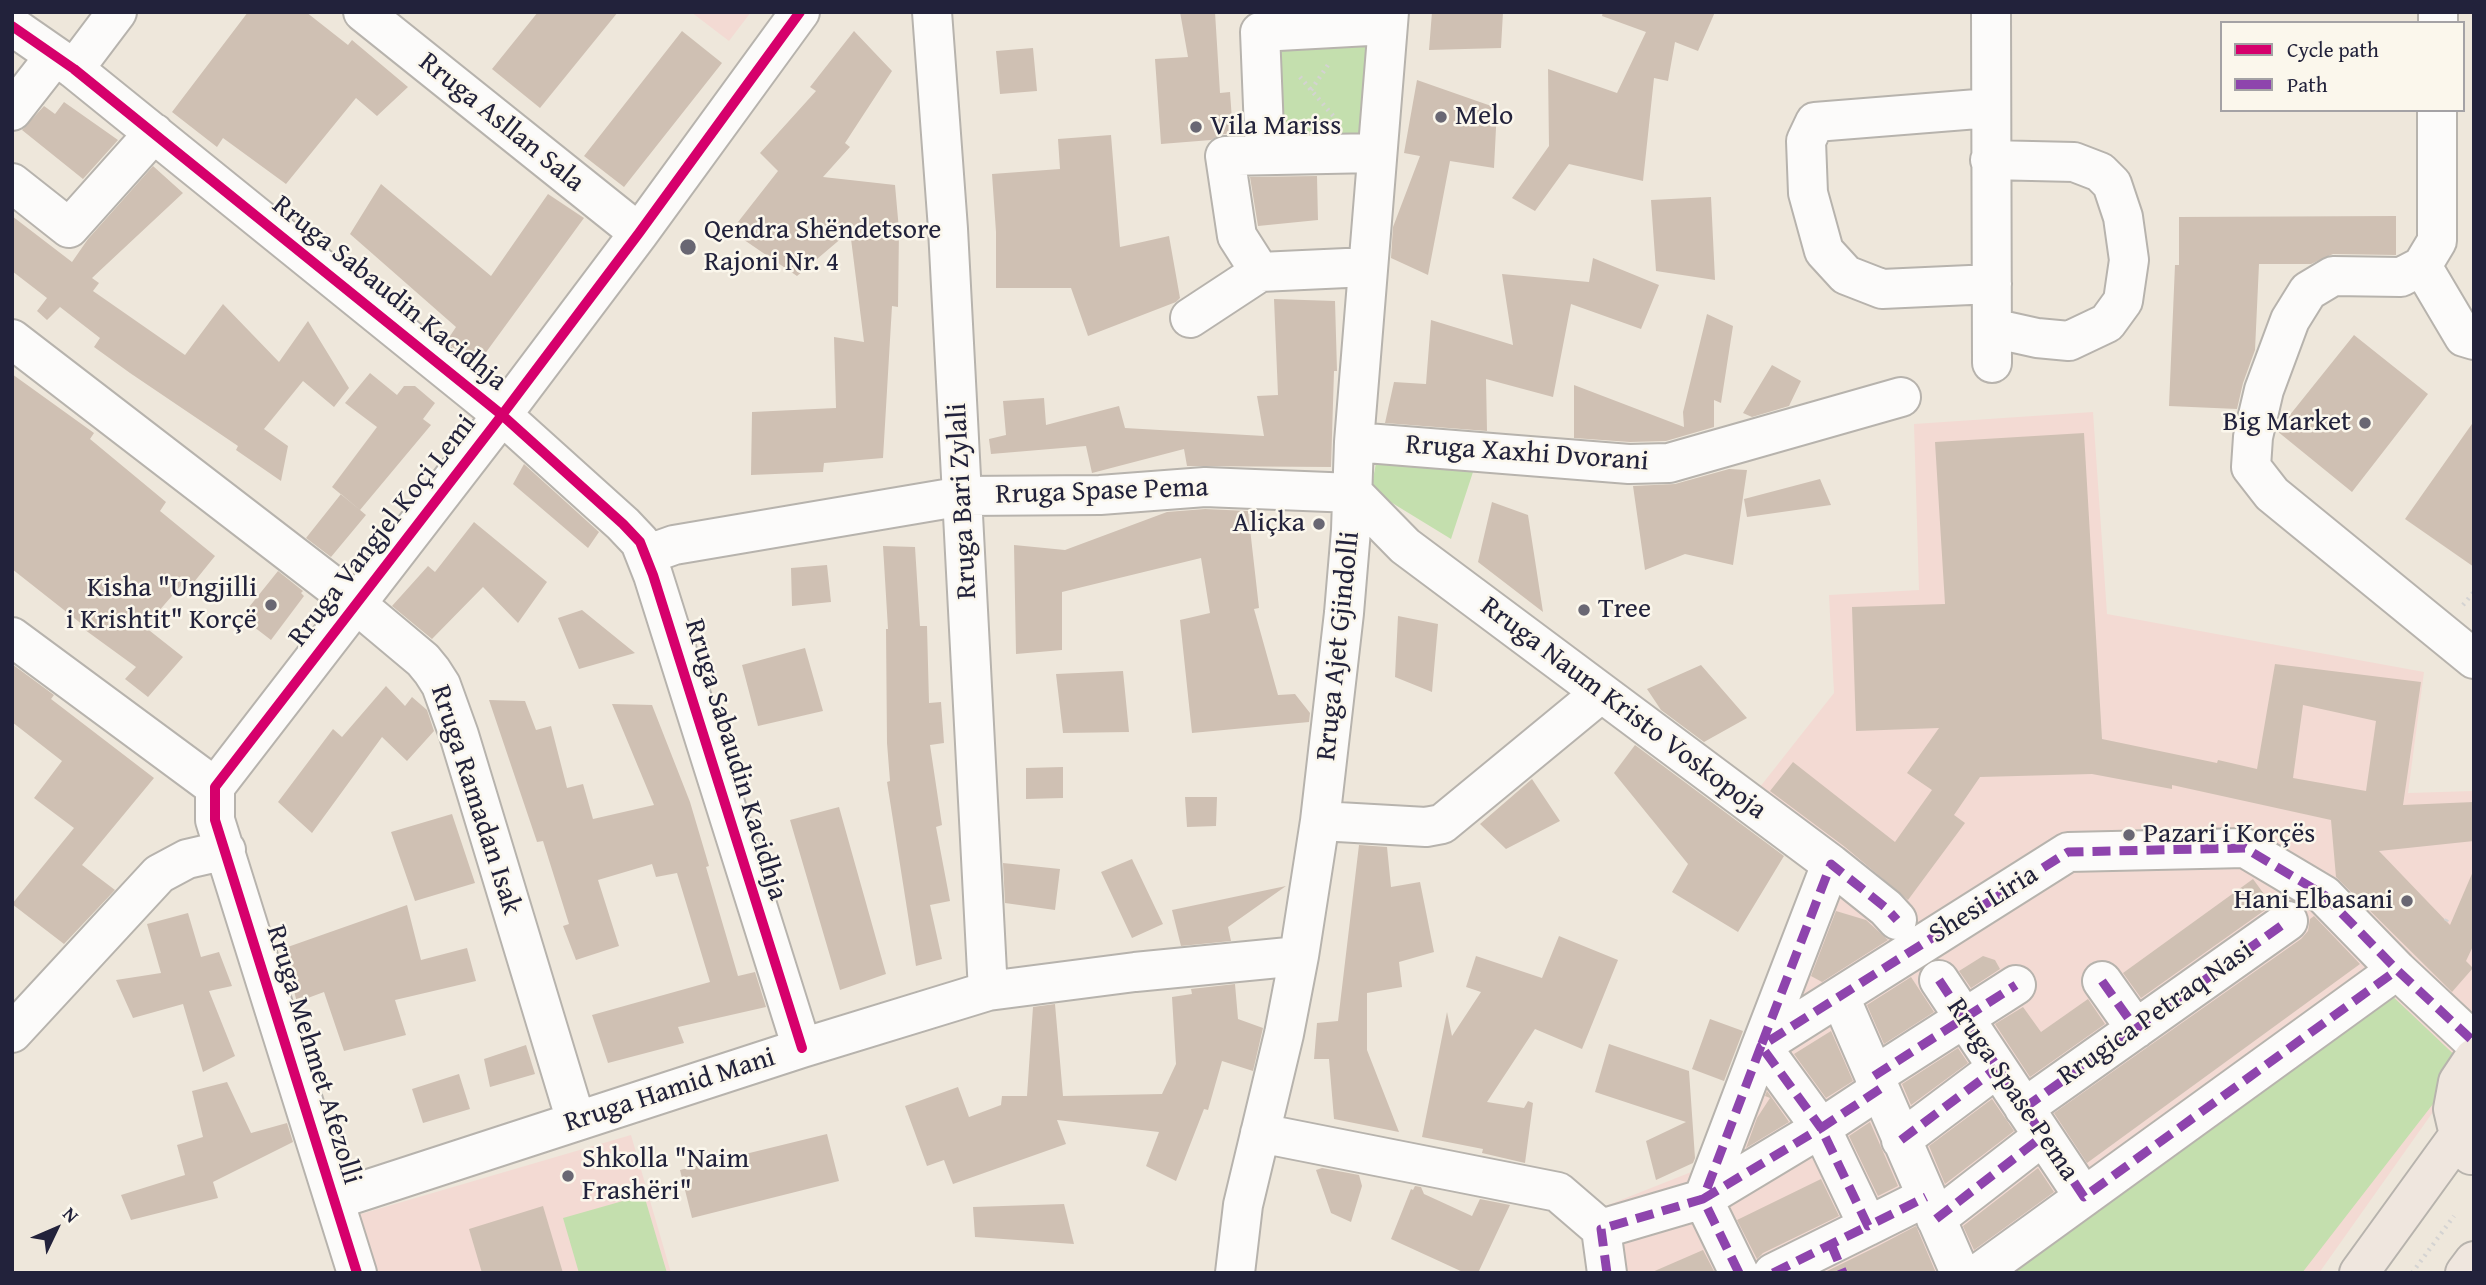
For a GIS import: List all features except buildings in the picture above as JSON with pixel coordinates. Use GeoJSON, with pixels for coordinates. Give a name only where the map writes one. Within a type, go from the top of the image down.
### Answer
{"type":"FeatureCollection","features":[{"type":"Feature","properties":{"kind":"main road"},"geometry":{"type":"LineString","coordinates":[[2359,1273],[2466,1146],[2453,1108],[2458,1082],[2474,1058]]}},
{"type":"Feature","properties":{"kind":"main road"},"geometry":{"type":"LineString","coordinates":[[2465,1273],[2474,1261]]}},
{"type":"Feature","properties":{"kind":"street"},"geometry":{"type":"LineString","coordinates":[[12,111],[117,12]]}},
{"type":"Feature","properties":{"kind":"street","name":"Rruga Asllan Sala"},"geometry":{"type":"LineString","coordinates":[[363,12],[639,233]]}},
{"type":"Feature","properties":{"kind":"street","name":"Rruga Vangjel Koçi Lemi"},"geometry":{"type":"LineString","coordinates":[[215,787],[502,415],[800,12]]}},
{"type":"Feature","properties":{"kind":"street","name":"Rruga Bari Zylali"},"geometry":{"type":"LineString","coordinates":[[932,12],[948,229],[988,991]]}},
{"type":"Feature","properties":{"kind":"street"},"geometry":{"type":"LineString","coordinates":[[1990,160],[2074,162],[2100,172],[2112,184],[2123,217],[2129,260],[2123,301],[2107,323],[2069,341],[2037,338],[1992,345],[1990,160],[1991,12]]}},
{"type":"Feature","properties":{"kind":"street"},"geometry":{"type":"LineString","coordinates":[[1265,155],[1260,32],[1388,19]]}},
{"type":"Feature","properties":{"kind":"street","name":"Rruga Ajet Gjindolli"},"geometry":{"type":"LineString","coordinates":[[1235,1273],[1243,1205],[1284,1034],[1320,821],[1344,613],[1368,267],[1371,153],[1388,19]]}},
{"type":"Feature","properties":{"kind":"street","name":"Rruga Sabaudin Kacidhja"},"geometry":{"type":"LineString","coordinates":[[12,26],[65,62],[502,415],[633,533],[646,555],[802,1048]]}},
{"type":"Feature","properties":{"kind":"street"},"geometry":{"type":"LineString","coordinates":[[1990,108],[1815,122],[1806,141],[1808,193],[1824,251],[1846,275],[1882,289],[1992,284]]}},
{"type":"Feature","properties":{"kind":"street"},"geometry":{"type":"LineString","coordinates":[[2437,112],[2437,241],[2422,266],[2401,277],[2333,276],[2308,290],[2290,320],[2264,390],[2253,437],[2252,467],[2272,494],[2474,659]]}},
{"type":"Feature","properties":{"kind":"street"},"geometry":{"type":"LineString","coordinates":[[12,183],[69,228],[154,133]]}},
{"type":"Feature","properties":{"kind":"street"},"geometry":{"type":"LineString","coordinates":[[1260,272],[1237,236],[1225,156],[1371,153]]}},
{"type":"Feature","properties":{"kind":"street"},"geometry":{"type":"LineString","coordinates":[[2422,266],[2464,337],[2474,340]]}},
{"type":"Feature","properties":{"kind":"street"},"geometry":{"type":"LineString","coordinates":[[1190,318],[1260,272],[1368,267]]}},
{"type":"Feature","properties":{"kind":"street","name":"Rruga Ramadan Isak"},"geometry":{"type":"LineString","coordinates":[[12,339],[355,603],[423,660],[441,685],[459,735],[576,1121]]}},
{"type":"Feature","properties":{"kind":"street","name":"Rruga Xaxhi Dvorani"},"geometry":{"type":"LineString","coordinates":[[1354,442],[1629,464],[1669,463],[1901,397]]}},
{"type":"Feature","properties":{"kind":"street","name":"Rruga Spase Pema"},"geometry":{"type":"LineString","coordinates":[[646,555],[674,545],[962,496],[1100,495],[1205,487],[1353,493]]}},
{"type":"Feature","properties":{"kind":"street","name":"Rruga Naum Kristo Voskopoja"},"geometry":{"type":"LineString","coordinates":[[1353,493],[1405,546],[1831,864],[1897,920]]}},
{"type":"Feature","properties":{"kind":"street"},"geometry":{"type":"LineString","coordinates":[[12,637],[215,787],[215,820],[226,850],[187,859],[159,874],[25,994],[12,1033]]}},
{"type":"Feature","properties":{"kind":"street"},"geometry":{"type":"LineString","coordinates":[[1320,821],[1426,827],[1442,824],[1601,693]]}},
{"type":"Feature","properties":{"kind":"street","name":"Shesi Liria"},"geometry":{"type":"LineString","coordinates":[[1761,1045],[1840,998],[2068,852],[2245,848],[2324,895],[2397,970],[2474,1042]]}},
{"type":"Feature","properties":{"kind":"street","name":"Rruga Mehmet Afezolli"},"geometry":{"type":"LineString","coordinates":[[226,850],[356,1273]]}},
{"type":"Feature","properties":{"kind":"street"},"geometry":{"type":"LineString","coordinates":[[1739,1273],[1703,1199],[1831,864]]}},
{"type":"Feature","properties":{"kind":"street","name":"Rrugica Petraq Nasi"},"geometry":{"type":"LineString","coordinates":[[1773,1273],[1837,1259],[1868,1226],[1931,1208],[2034,1122],[2136,1029],[2288,921]]}},
{"type":"Feature","properties":{"kind":"street","name":"Rruga Hamid Mani"},"geometry":{"type":"LineString","coordinates":[[334,1200],[802,1048],[988,991],[1135,972],[1299,956]]}},
{"type":"Feature","properties":{"kind":"street"},"geometry":{"type":"LineString","coordinates":[[2084,1197],[2397,970]]}},
{"type":"Feature","properties":{"kind":"street","name":"Rruga Spase Pema"},"geometry":{"type":"LineString","coordinates":[[1939,980],[2084,1197],[1979,1273]]}},
{"type":"Feature","properties":{"kind":"street"},"geometry":{"type":"LineString","coordinates":[[2102,981],[2136,1029]]}},
{"type":"Feature","properties":{"kind":"street"},"geometry":{"type":"LineString","coordinates":[[1601,1229],[1703,1199],[1821,1128],[1964,1018],[2016,985]]}},
{"type":"Feature","properties":{"kind":"street"},"geometry":{"type":"LineString","coordinates":[[1840,998],[1960,1273]]}},
{"type":"Feature","properties":{"kind":"street"},"geometry":{"type":"LineString","coordinates":[[1761,1045],[1821,1128],[1868,1226]]}},
{"type":"Feature","properties":{"kind":"street"},"geometry":{"type":"LineString","coordinates":[[1901,1140],[1997,1068]]}},
{"type":"Feature","properties":{"kind":"street"},"geometry":{"type":"LineString","coordinates":[[1260,1133],[1558,1192],[1601,1229],[1607,1273]]}},
{"type":"Feature","properties":{"kind":"path"},"geometry":{"type":"LineString","coordinates":[[1260,32],[1371,153]]}},
{"type":"Feature","properties":{"kind":"path"},"geometry":{"type":"LineString","coordinates":[[2412,1273],[2454,1216]]}},
{"type":"Feature","properties":{"kind":"shaded area"},"geometry":{"type":"Polygon","coordinates":[[[691,12],[751,12],[729,41],[691,12]]]}},
{"type":"Feature","properties":{"kind":"shaded area","name":"Pazari i Korçës"},"geometry":{"type":"Polygon","coordinates":[[[2093,412],[2107,614],[2424,672],[2408,793],[2474,791],[2474,1054],[2319,1273],[1602,1273],[1593,1211],[1709,1165],[1824,864],[1745,806],[1834,693],[1829,595],[1919,590],[1914,424],[2093,412]]]}},
{"type":"Feature","properties":{"kind":"shaded area","name":"Shkolla \"Naim Frashëri\""},"geometry":{"type":"Polygon","coordinates":[[[631,1135],[671,1273],[370,1273],[354,1216],[631,1135]]]}},
{"type":"Feature","properties":{"kind":"green space"},"geometry":{"type":"Polygon","coordinates":[[[1371,45],[1364,143],[1282,146],[1276,47],[1371,45]]]}},
{"type":"Feature","properties":{"kind":"green space"},"geometry":{"type":"Polygon","coordinates":[[[1376,463],[1473,472],[1451,539],[1371,490],[1376,463]]]}},
{"type":"Feature","properties":{"kind":"green space"},"geometry":{"type":"Polygon","coordinates":[[[2387,991],[2464,1064],[2302,1273],[2005,1273],[2387,991]]]}},
{"type":"Feature","properties":{"kind":"green space"},"geometry":{"type":"Polygon","coordinates":[[[644,1195],[667,1273],[579,1273],[563,1218],[644,1195]]]}},
{"type":"Feature","properties":{"kind":"marked path"},"geometry":{"type":"LineString","coordinates":[[1607,1273],[1601,1229],[1703,1199],[1761,1046],[2068,852],[2245,848],[2324,895],[2397,970],[2474,1042]]}},
{"type":"Feature","properties":{"kind":"marked path"},"geometry":{"type":"LineString","coordinates":[[1739,1273],[1703,1199],[1821,1128],[1761,1046],[1831,864],[1897,920]]}},
{"type":"Feature","properties":{"kind":"marked path"},"geometry":{"type":"LineString","coordinates":[[2024,1108],[2288,921]]}},
{"type":"Feature","properties":{"kind":"marked path"},"geometry":{"type":"LineString","coordinates":[[1939,980],[2084,1197],[2397,970]]}},
{"type":"Feature","properties":{"kind":"marked path"},"geometry":{"type":"LineString","coordinates":[[2102,981],[2136,1029]]}},
{"type":"Feature","properties":{"kind":"marked path"},"geometry":{"type":"LineString","coordinates":[[1874,1076],[2016,985]]}},
{"type":"Feature","properties":{"kind":"marked path"},"geometry":{"type":"LineString","coordinates":[[1901,1140],[1997,1068]]}},
{"type":"Feature","properties":{"kind":"marked path"},"geometry":{"type":"LineString","coordinates":[[1880,1089],[1821,1128],[1868,1226],[1926,1197]]}},
{"type":"Feature","properties":{"kind":"marked path"},"geometry":{"type":"LineString","coordinates":[[1936,1219],[2043,1136]]}},
{"type":"Feature","properties":{"kind":"marked path"},"geometry":{"type":"LineString","coordinates":[[1773,1273],[1868,1226]]}},
{"type":"Feature","properties":{"kind":"marked path"},"geometry":{"type":"LineString","coordinates":[[1831,1244],[1843,1273]]}},
{"type":"Feature","properties":{"kind":"cycle path"},"geometry":{"type":"LineString","coordinates":[[357,1273],[215,820],[215,787],[502,415],[800,12]]}},
{"type":"Feature","properties":{"kind":"cycle path"},"geometry":{"type":"LineString","coordinates":[[12,26],[74,69],[502,415],[640,542],[653,575],[802,1048]]}},
{"type":"Feature","properties":{"kind":"place","name":"Melo"},"geometry":{"type":"Point","coordinates":[1441,117]}},
{"type":"Feature","properties":{"kind":"place","name":"Vila Mariss"},"geometry":{"type":"Point","coordinates":[1196,127]}},
{"type":"Feature","properties":{"kind":"place","name":"Qendra Shëndetsore Rajoni Nr. 4"},"geometry":{"type":"Point","coordinates":[688,247]}},
{"type":"Feature","properties":{"kind":"place","name":"Big Market"},"geometry":{"type":"Point","coordinates":[2365,423]}},
{"type":"Feature","properties":{"kind":"place","name":"Aliçka"},"geometry":{"type":"Point","coordinates":[1319,524]}},
{"type":"Feature","properties":{"kind":"place","name":"Kisha \"Ungjilli i Krishtit\" Korçë"},"geometry":{"type":"Point","coordinates":[271,605]}},
{"type":"Feature","properties":{"kind":"place","name":"Tree"},"geometry":{"type":"Point","coordinates":[1584,610]}},
{"type":"Feature","properties":{"kind":"place","name":"Pazari i Korçës"},"geometry":{"type":"Point","coordinates":[2129,835]}},
{"type":"Feature","properties":{"kind":"place","name":"Hani Elbasani"},"geometry":{"type":"Point","coordinates":[2407,901]}},
{"type":"Feature","properties":{"kind":"place","name":"Shkolla \"Naim Frashëri\""},"geometry":{"type":"Point","coordinates":[568,1176]}}]}
